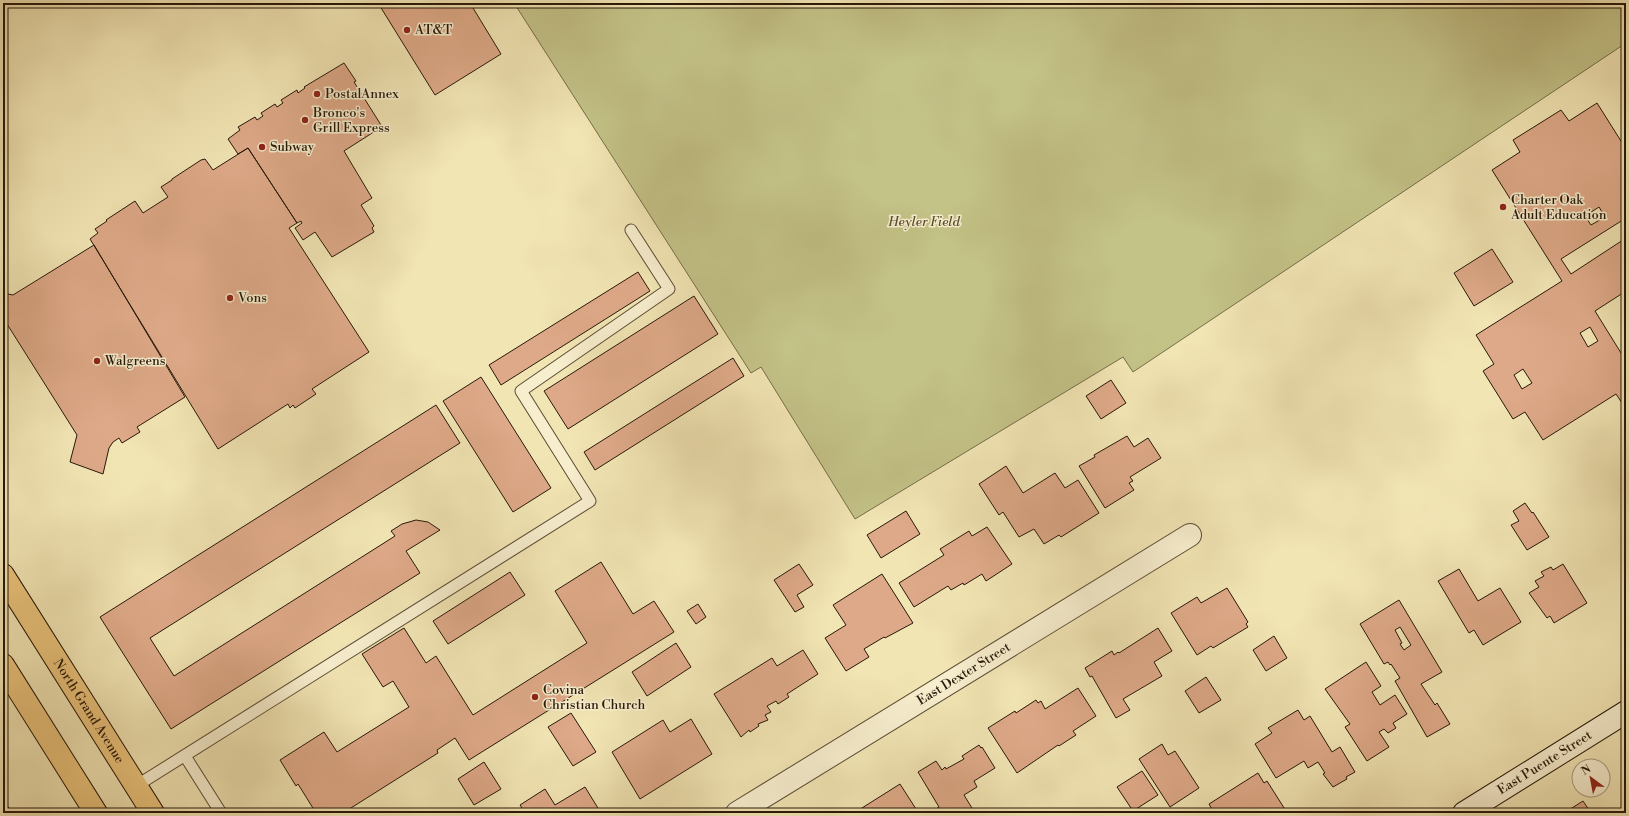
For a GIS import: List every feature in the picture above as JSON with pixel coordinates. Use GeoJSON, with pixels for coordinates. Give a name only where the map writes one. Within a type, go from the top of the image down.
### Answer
{"type":"FeatureCollection","features":[{"type":"Feature","properties":{"kind":"main road","name":"North Grand Avenue"},"geometry":{"type":"LineString","coordinates":[[3,576],[154,813]]}},
{"type":"Feature","properties":{"kind":"main road"},"geometry":{"type":"LineString","coordinates":[[3,665],[96,813]]}},
{"type":"Feature","properties":{"kind":"street","name":"East Dexter Street"},"geometry":{"type":"LineString","coordinates":[[737,813],[1190,534]]}},
{"type":"Feature","properties":{"kind":"street","name":"East Puente Street"},"geometry":{"type":"LineString","coordinates":[[1464,813],[1626,712]]}},
{"type":"Feature","properties":{"kind":"lane"},"geometry":{"type":"LineString","coordinates":[[136,786],[590,502],[521,391],[669,289],[631,230]]}},
{"type":"Feature","properties":{"kind":"lane"},"geometry":{"type":"LineString","coordinates":[[185,756],[221,813]]}},
{"type":"Feature","properties":{"kind":"green space","name":"Heyler Field"},"geometry":{"type":"Polygon","coordinates":[[[514,3],[1626,3],[1626,43],[1133,372],[1123,357],[855,519],[761,367],[751,373],[514,3]]]}},
{"type":"Feature","properties":{"kind":"building"},"geometry":{"type":"Polygon","coordinates":[[[378,3],[470,3],[501,54],[435,95],[378,3]]]}},
{"type":"Feature","properties":{"kind":"building"},"geometry":{"type":"Polygon","coordinates":[[[344,63],[381,125],[379,126],[380,128],[344,151],[372,198],[361,205],[374,226],[372,228],[374,232],[332,257],[315,232],[303,240],[295,228],[302,223],[301,221],[297,223],[248,148],[238,154],[228,139],[240,130],[238,127],[255,117],[257,120],[263,116],[261,113],[275,104],[277,107],[283,103],[281,100],[297,90],[298,93],[305,88],[304,87],[344,63]]]}},
{"type":"Feature","properties":{"kind":"building"},"geometry":{"type":"Polygon","coordinates":[[[1597,103],[1626,149],[1626,218],[1561,259],[1571,274],[1626,238],[1626,291],[1595,311],[1626,361],[1626,409],[1616,394],[1543,440],[1525,412],[1513,419],[1483,371],[1494,364],[1476,335],[1562,281],[1492,170],[1520,152],[1513,140],[1561,110],[1569,121],[1597,103]],[[1599,207],[1585,216],[1591,225],[1605,217],[1599,207]],[[1590,327],[1580,333],[1588,347],[1598,341],[1590,327]],[[1523,369],[1514,375],[1522,389],[1532,383],[1523,369]]]}},
{"type":"Feature","properties":{"kind":"building","name":"Vons"},"geometry":{"type":"Polygon","coordinates":[[[248,148],[297,223],[289,228],[369,352],[312,389],[316,394],[295,408],[293,405],[290,408],[288,404],[218,449],[90,239],[98,233],[95,229],[135,201],[143,213],[168,197],[161,187],[201,160],[205,159],[213,170],[248,148]]]}},
{"type":"Feature","properties":{"kind":"building","name":"Walgreens"},"geometry":{"type":"Polygon","coordinates":[[[94,245],[185,397],[137,427],[140,432],[122,443],[119,438],[113,442],[109,448],[103,474],[70,462],[77,435],[7,324],[3,323],[3,293],[13,295],[94,245]]]}},
{"type":"Feature","properties":{"kind":"building"},"geometry":{"type":"Polygon","coordinates":[[[1492,249],[1513,282],[1474,306],[1454,273],[1492,249]]]}},
{"type":"Feature","properties":{"kind":"building"},"geometry":{"type":"Polygon","coordinates":[[[638,272],[650,291],[501,385],[489,365],[638,272]]]}},
{"type":"Feature","properties":{"kind":"building"},"geometry":{"type":"Polygon","coordinates":[[[694,296],[718,334],[568,429],[544,391],[694,296]]]}},
{"type":"Feature","properties":{"kind":"building"},"geometry":{"type":"Polygon","coordinates":[[[733,358],[744,376],[595,470],[584,452],[733,358]]]}},
{"type":"Feature","properties":{"kind":"building"},"geometry":{"type":"Polygon","coordinates":[[[481,377],[551,488],[513,512],[443,401],[481,377]]]}},
{"type":"Feature","properties":{"kind":"building"},"geometry":{"type":"Polygon","coordinates":[[[1111,380],[1126,403],[1101,419],[1086,396],[1111,380]]]}},
{"type":"Feature","properties":{"kind":"building"},"geometry":{"type":"Polygon","coordinates":[[[436,405],[460,443],[150,638],[174,676],[395,536],[391,531],[402,524],[416,520],[428,522],[440,530],[406,551],[420,573],[171,729],[100,617],[436,405]]]}},
{"type":"Feature","properties":{"kind":"building"},"geometry":{"type":"Polygon","coordinates":[[[1127,436],[1134,447],[1148,438],[1161,458],[1130,477],[1133,481],[1129,483],[1134,490],[1105,508],[1079,466],[1095,457],[1094,455],[1127,436]]]}},
{"type":"Feature","properties":{"kind":"building"},"geometry":{"type":"Polygon","coordinates":[[[1006,466],[1023,493],[1055,473],[1065,488],[1078,480],[1099,513],[1061,537],[1059,535],[1044,544],[1034,529],[1019,537],[1003,512],[999,515],[979,484],[1006,466]]]}},
{"type":"Feature","properties":{"kind":"building"},"geometry":{"type":"Polygon","coordinates":[[[1525,503],[1532,513],[1533,512],[1549,537],[1527,550],[1511,525],[1519,521],[1513,511],[1525,503]]]}},
{"type":"Feature","properties":{"kind":"building"},"geometry":{"type":"Polygon","coordinates":[[[906,511],[920,534],[881,558],[867,535],[906,511]]]}},
{"type":"Feature","properties":{"kind":"building"},"geometry":{"type":"Polygon","coordinates":[[[987,527],[1012,564],[986,581],[982,574],[964,585],[963,583],[951,590],[948,586],[914,607],[899,583],[944,555],[940,549],[969,531],[972,536],[987,527]]]}},
{"type":"Feature","properties":{"kind":"building","name":"Covina Christian Church"},"geometry":{"type":"Polygon","coordinates":[[[601,562],[633,614],[654,601],[674,632],[469,760],[455,738],[437,750],[438,753],[343,813],[316,813],[298,784],[296,786],[280,760],[324,732],[337,752],[409,707],[393,681],[383,687],[362,654],[404,628],[426,663],[436,656],[473,715],[587,643],[555,591],[601,562]]]}},
{"type":"Feature","properties":{"kind":"building"},"geometry":{"type":"Polygon","coordinates":[[[799,564],[813,585],[797,595],[804,607],[795,612],[774,580],[799,564]]]}},
{"type":"Feature","properties":{"kind":"building"},"geometry":{"type":"Polygon","coordinates":[[[1563,564],[1587,603],[1554,623],[1550,616],[1547,618],[1529,593],[1539,587],[1535,581],[1544,576],[1541,572],[1551,567],[1553,570],[1563,564]]]}},
{"type":"Feature","properties":{"kind":"building"},"geometry":{"type":"Polygon","coordinates":[[[1459,569],[1478,601],[1500,588],[1521,622],[1483,645],[1474,630],[1469,633],[1438,581],[1459,569]]]}},
{"type":"Feature","properties":{"kind":"building"},"geometry":{"type":"Polygon","coordinates":[[[510,572],[525,595],[448,644],[433,621],[510,572]]]}},
{"type":"Feature","properties":{"kind":"building"},"geometry":{"type":"Polygon","coordinates":[[[882,574],[913,623],[885,638],[884,637],[864,649],[869,657],[846,671],[825,638],[846,625],[833,605],[882,574]]]}},
{"type":"Feature","properties":{"kind":"building"},"geometry":{"type":"Polygon","coordinates":[[[1227,588],[1248,622],[1246,624],[1248,627],[1213,648],[1211,646],[1197,655],[1171,613],[1197,597],[1201,603],[1227,588]]]}},
{"type":"Feature","properties":{"kind":"building"},"geometry":{"type":"Polygon","coordinates":[[[1399,600],[1442,672],[1421,684],[1435,705],[1437,703],[1450,724],[1427,737],[1395,681],[1400,678],[1391,664],[1390,665],[1388,662],[1384,664],[1360,624],[1399,600]],[[1400,627],[1395,630],[1404,650],[1411,645],[1400,627]]]}},
{"type":"Feature","properties":{"kind":"building"},"geometry":{"type":"Polygon","coordinates":[[[698,604],[706,617],[696,624],[687,611],[698,604]]]}},
{"type":"Feature","properties":{"kind":"building"},"geometry":{"type":"Polygon","coordinates":[[[1158,628],[1172,651],[1154,662],[1162,676],[1123,699],[1130,710],[1116,718],[1092,676],[1090,677],[1085,668],[1112,651],[1114,655],[1118,652],[1119,653],[1158,628]]]}},
{"type":"Feature","properties":{"kind":"building"},"geometry":{"type":"Polygon","coordinates":[[[1274,636],[1287,658],[1266,671],[1253,650],[1274,636]]]}},
{"type":"Feature","properties":{"kind":"building"},"geometry":{"type":"Polygon","coordinates":[[[676,643],[691,667],[647,696],[632,672],[676,643]]]}},
{"type":"Feature","properties":{"kind":"building"},"geometry":{"type":"Polygon","coordinates":[[[803,650],[818,674],[787,694],[789,697],[778,704],[776,701],[767,706],[771,712],[765,715],[768,720],[758,724],[759,726],[750,732],[749,730],[741,737],[714,694],[772,658],[777,666],[803,650]]]}},
{"type":"Feature","properties":{"kind":"building"},"geometry":{"type":"Polygon","coordinates":[[[1366,662],[1381,686],[1372,692],[1380,705],[1395,695],[1407,714],[1393,723],[1396,728],[1388,733],[1384,729],[1379,732],[1389,747],[1367,761],[1345,727],[1350,724],[1325,689],[1366,662]]]}},
{"type":"Feature","properties":{"kind":"building"},"geometry":{"type":"Polygon","coordinates":[[[1206,677],[1221,700],[1199,713],[1185,691],[1206,677]]]}},
{"type":"Feature","properties":{"kind":"building"},"geometry":{"type":"Polygon","coordinates":[[[1078,688],[1096,716],[1073,731],[1076,735],[1059,746],[1058,745],[1017,773],[988,728],[1036,700],[1038,703],[1041,701],[1045,709],[1078,688]]]}},
{"type":"Feature","properties":{"kind":"building"},"geometry":{"type":"Polygon","coordinates":[[[1298,710],[1304,720],[1310,716],[1332,752],[1340,747],[1355,772],[1346,777],[1347,779],[1333,787],[1323,774],[1325,773],[1318,762],[1308,768],[1304,761],[1276,778],[1255,744],[1272,733],[1268,728],[1298,710]]]}},
{"type":"Feature","properties":{"kind":"building"},"geometry":{"type":"Polygon","coordinates":[[[571,713],[596,752],[573,766],[548,727],[571,713]]]}},
{"type":"Feature","properties":{"kind":"building"},"geometry":{"type":"Polygon","coordinates":[[[691,719],[712,754],[640,799],[612,752],[663,720],[670,732],[691,719]]]}},
{"type":"Feature","properties":{"kind":"building"},"geometry":{"type":"Polygon","coordinates":[[[1162,744],[1168,755],[1175,751],[1199,788],[1170,807],[1139,759],[1162,744]]]}},
{"type":"Feature","properties":{"kind":"building"},"geometry":{"type":"Polygon","coordinates":[[[979,745],[981,748],[982,747],[995,768],[974,781],[977,787],[964,795],[975,813],[938,813],[936,809],[939,807],[918,772],[936,761],[942,770],[945,767],[946,769],[964,759],[962,756],[979,745]]]}},
{"type":"Feature","properties":{"kind":"building"},"geometry":{"type":"Polygon","coordinates":[[[3,757],[8,764],[3,767],[3,757]]]}},
{"type":"Feature","properties":{"kind":"building"},"geometry":{"type":"Polygon","coordinates":[[[484,762],[501,789],[474,805],[458,779],[484,762]]]}},
{"type":"Feature","properties":{"kind":"building"},"geometry":{"type":"Polygon","coordinates":[[[1142,771],[1158,795],[1133,811],[1117,787],[1142,771]]]}},
{"type":"Feature","properties":{"kind":"building"},"geometry":{"type":"Polygon","coordinates":[[[1258,773],[1264,783],[1267,781],[1286,811],[1282,813],[1214,813],[1209,804],[1258,773]]]}},
{"type":"Feature","properties":{"kind":"building"},"geometry":{"type":"Polygon","coordinates":[[[900,784],[916,809],[909,813],[854,813],[900,784]]]}},
{"type":"Feature","properties":{"kind":"building"},"geometry":{"type":"Polygon","coordinates":[[[585,787],[601,813],[525,813],[520,805],[545,789],[555,805],[585,787]]]}},
{"type":"Feature","properties":{"kind":"building"},"geometry":{"type":"Polygon","coordinates":[[[3,799],[12,813],[3,813],[3,799]]]}},
{"type":"Feature","properties":{"kind":"building"},"geometry":{"type":"Polygon","coordinates":[[[1583,801],[1591,813],[1564,813],[1583,801]]]}},
{"type":"Feature","properties":{"kind":"place","name":"AT&T"},"geometry":{"type":"Point","coordinates":[407,30]}},
{"type":"Feature","properties":{"kind":"place","name":"PostalAnnex"},"geometry":{"type":"Point","coordinates":[317,94]}},
{"type":"Feature","properties":{"kind":"place","name":"Bronco's Grill Express"},"geometry":{"type":"Point","coordinates":[305,120]}},
{"type":"Feature","properties":{"kind":"place","name":"Subway"},"geometry":{"type":"Point","coordinates":[262,147]}},
{"type":"Feature","properties":{"kind":"place","name":"Charter Oak Adult Education"},"geometry":{"type":"Point","coordinates":[1503,207]}},
{"type":"Feature","properties":{"kind":"place","name":"Vons"},"geometry":{"type":"Point","coordinates":[230,298]}},
{"type":"Feature","properties":{"kind":"place","name":"Walgreens"},"geometry":{"type":"Point","coordinates":[97,361]}},
{"type":"Feature","properties":{"kind":"place","name":"Covina Christian Church"},"geometry":{"type":"Point","coordinates":[535,697]}}]}
